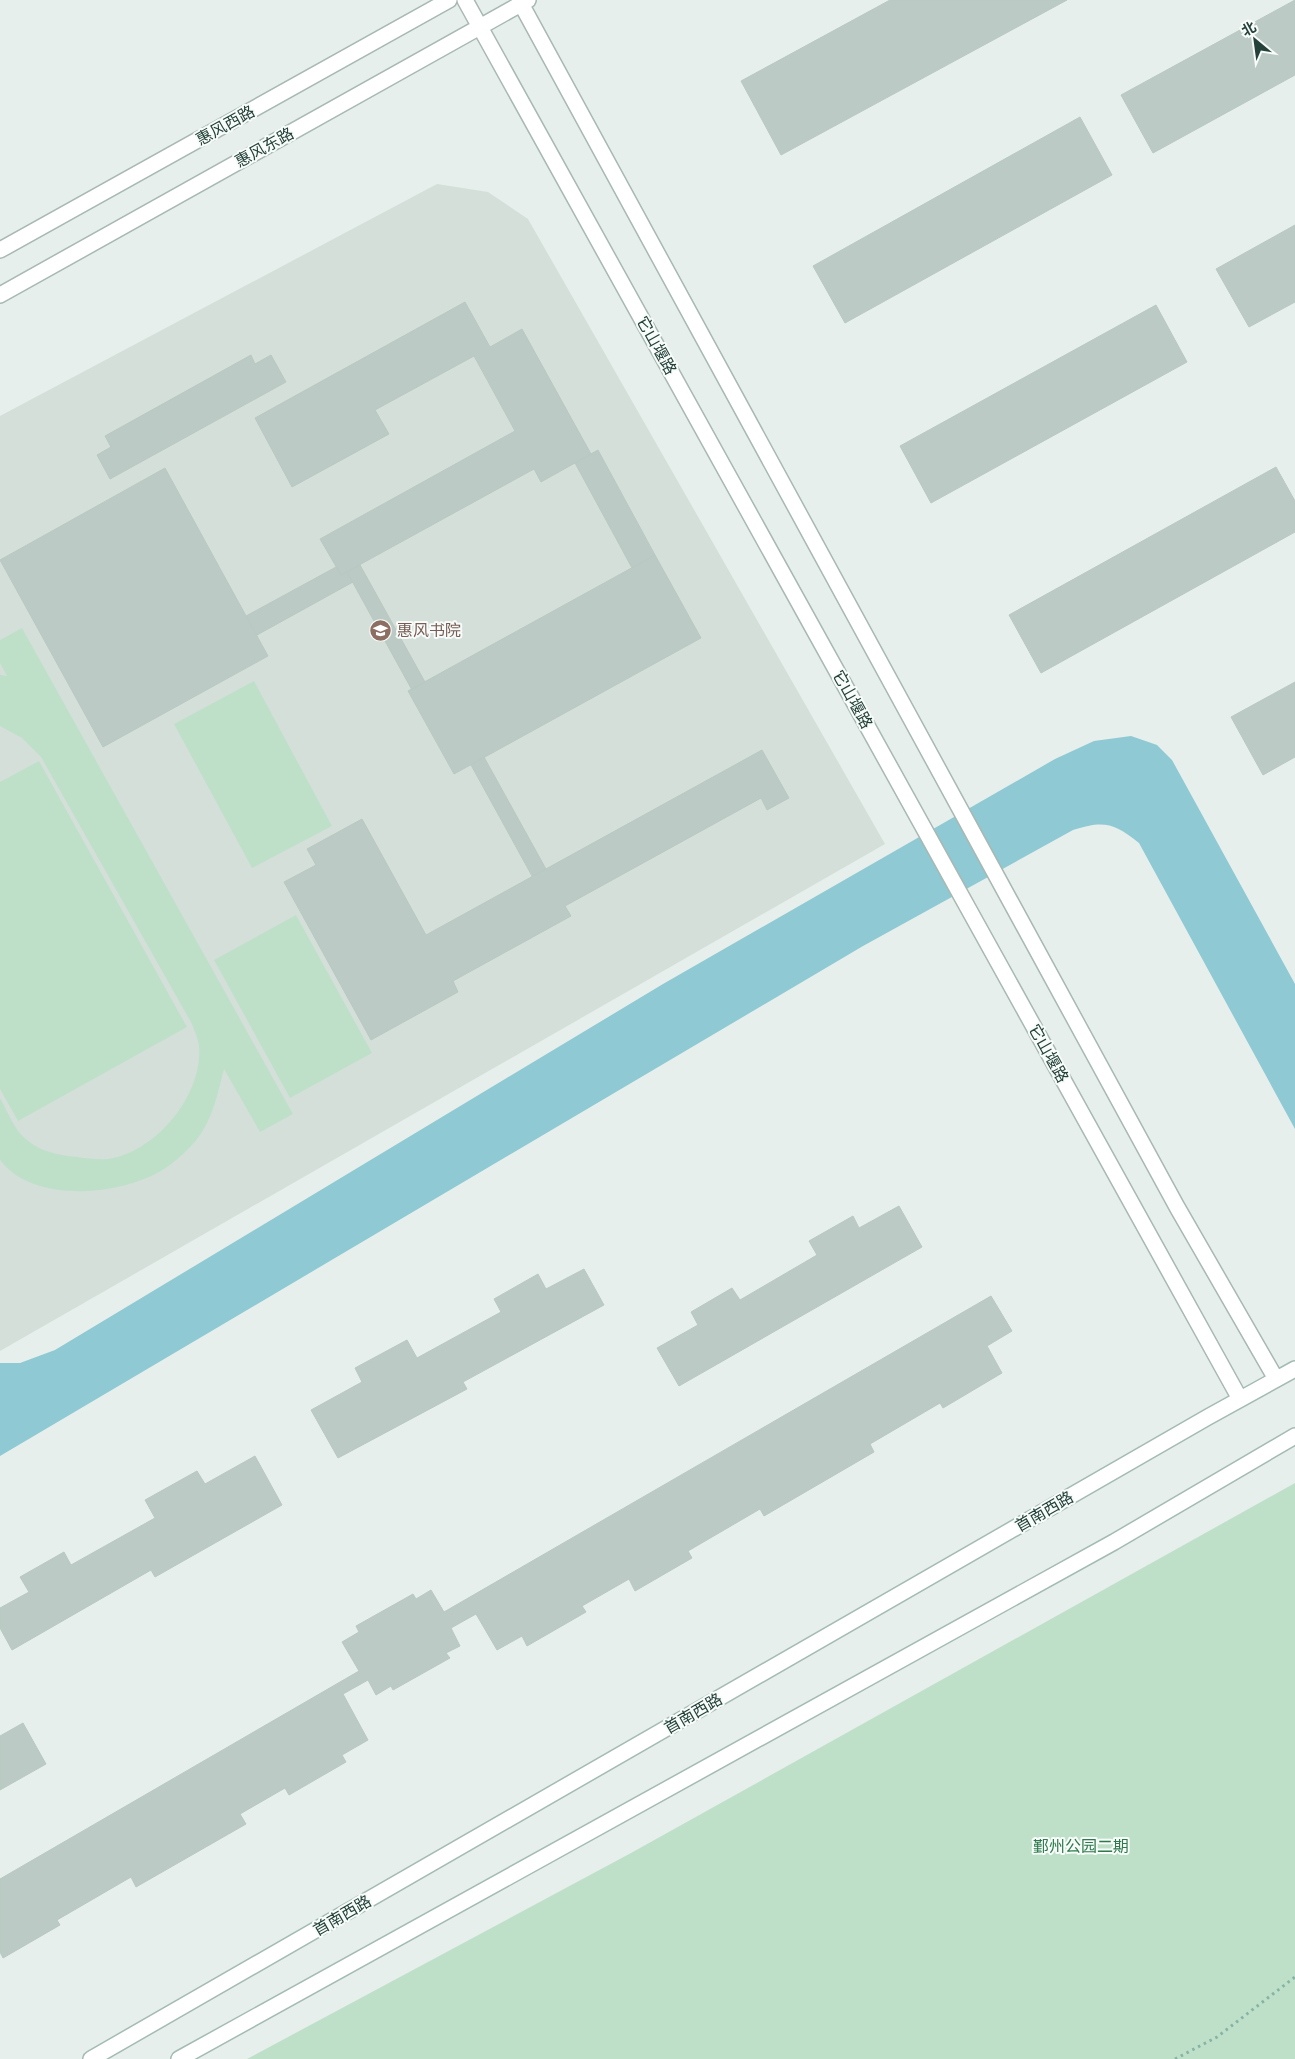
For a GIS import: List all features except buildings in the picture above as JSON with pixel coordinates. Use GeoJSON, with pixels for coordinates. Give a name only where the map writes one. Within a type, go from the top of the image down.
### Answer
{"type":"FeatureCollection","features":[{"type":"Feature","properties":{"kind":"street","name":"惠风西路"},"geometry":{"type":"LineString","coordinates":[[0,250],[449,0]]}},
{"type":"Feature","properties":{"kind":"street","name":"它山堰路"},"geometry":{"type":"LineString","coordinates":[[465,0],[1240,1399]]}},
{"type":"Feature","properties":{"kind":"street","name":"惠风东路"},"geometry":{"type":"LineString","coordinates":[[0,295],[523,1]]}},
{"type":"Feature","properties":{"kind":"street"},"geometry":{"type":"LineString","coordinates":[[523,1],[1177,1207],[1276,1379]]}},
{"type":"Feature","properties":{"kind":"street","name":"首南西路"},"geometry":{"type":"LineString","coordinates":[[92,2059],[1295,1369]]}},
{"type":"Feature","properties":{"kind":"street"},"geometry":{"type":"LineString","coordinates":[[179,2059],[1114,1542],[1295,1436]]}},
{"type":"Feature","properties":{"kind":"path"},"geometry":{"type":"LineString","coordinates":[[1175,2059],[1217,2037],[1295,1977]]}},
{"type":"Feature","properties":{"kind":"shaded area","name":"惠风书院"},"geometry":{"type":"Polygon","coordinates":[[[437,184],[488,192],[528,219],[885,844],[0,1351],[0,416],[437,184]]]}},
{"type":"Feature","properties":{"kind":"green space"},"geometry":{"type":"Polygon","coordinates":[[[22,628],[293,1114],[260,1132],[224,1069],[209,1119],[199,1137],[182,1155],[172,1164],[155,1174],[132,1183],[91,1191],[70,1191],[30,1183],[14,1173],[0,1160],[0,1098],[18,1131],[32,1144],[64,1155],[108,1159],[126,1154],[143,1145],[159,1133],[173,1118],[185,1101],[193,1083],[198,1065],[199,1046],[192,1024],[41,757],[22,738],[0,726],[0,675],[7,676],[0,663],[0,640],[22,628]]]}},
{"type":"Feature","properties":{"kind":"green space"},"geometry":{"type":"Polygon","coordinates":[[[254,681],[332,826],[252,868],[174,724],[254,681]]]}},
{"type":"Feature","properties":{"kind":"green space"},"geometry":{"type":"Polygon","coordinates":[[[39,761],[187,1027],[18,1121],[0,1089],[0,782],[39,761]]]}},
{"type":"Feature","properties":{"kind":"green space"},"geometry":{"type":"Polygon","coordinates":[[[296,915],[372,1053],[290,1098],[214,960],[296,915]]]}},
{"type":"Feature","properties":{"kind":"green space","name":"鄞州公园二期"},"geometry":{"type":"Polygon","coordinates":[[[1295,1483],[1295,2059],[247,2059],[631,1853],[1295,1483]]]}},
{"type":"Feature","properties":{"kind":"water"},"geometry":{"type":"Polygon","coordinates":[[[1131,736],[1157,745],[1172,760],[1295,984],[1295,1129],[1139,843],[1115,827],[1101,824],[1084,827],[1073,830],[863,946],[0,1456],[0,1363],[20,1363],[55,1350],[663,984],[1055,759],[1094,741],[1131,736]]]}},
{"type":"Feature","properties":{"kind":"place","name":"惠风书院"},"geometry":{"type":"Point","coordinates":[381,630]}}]}
